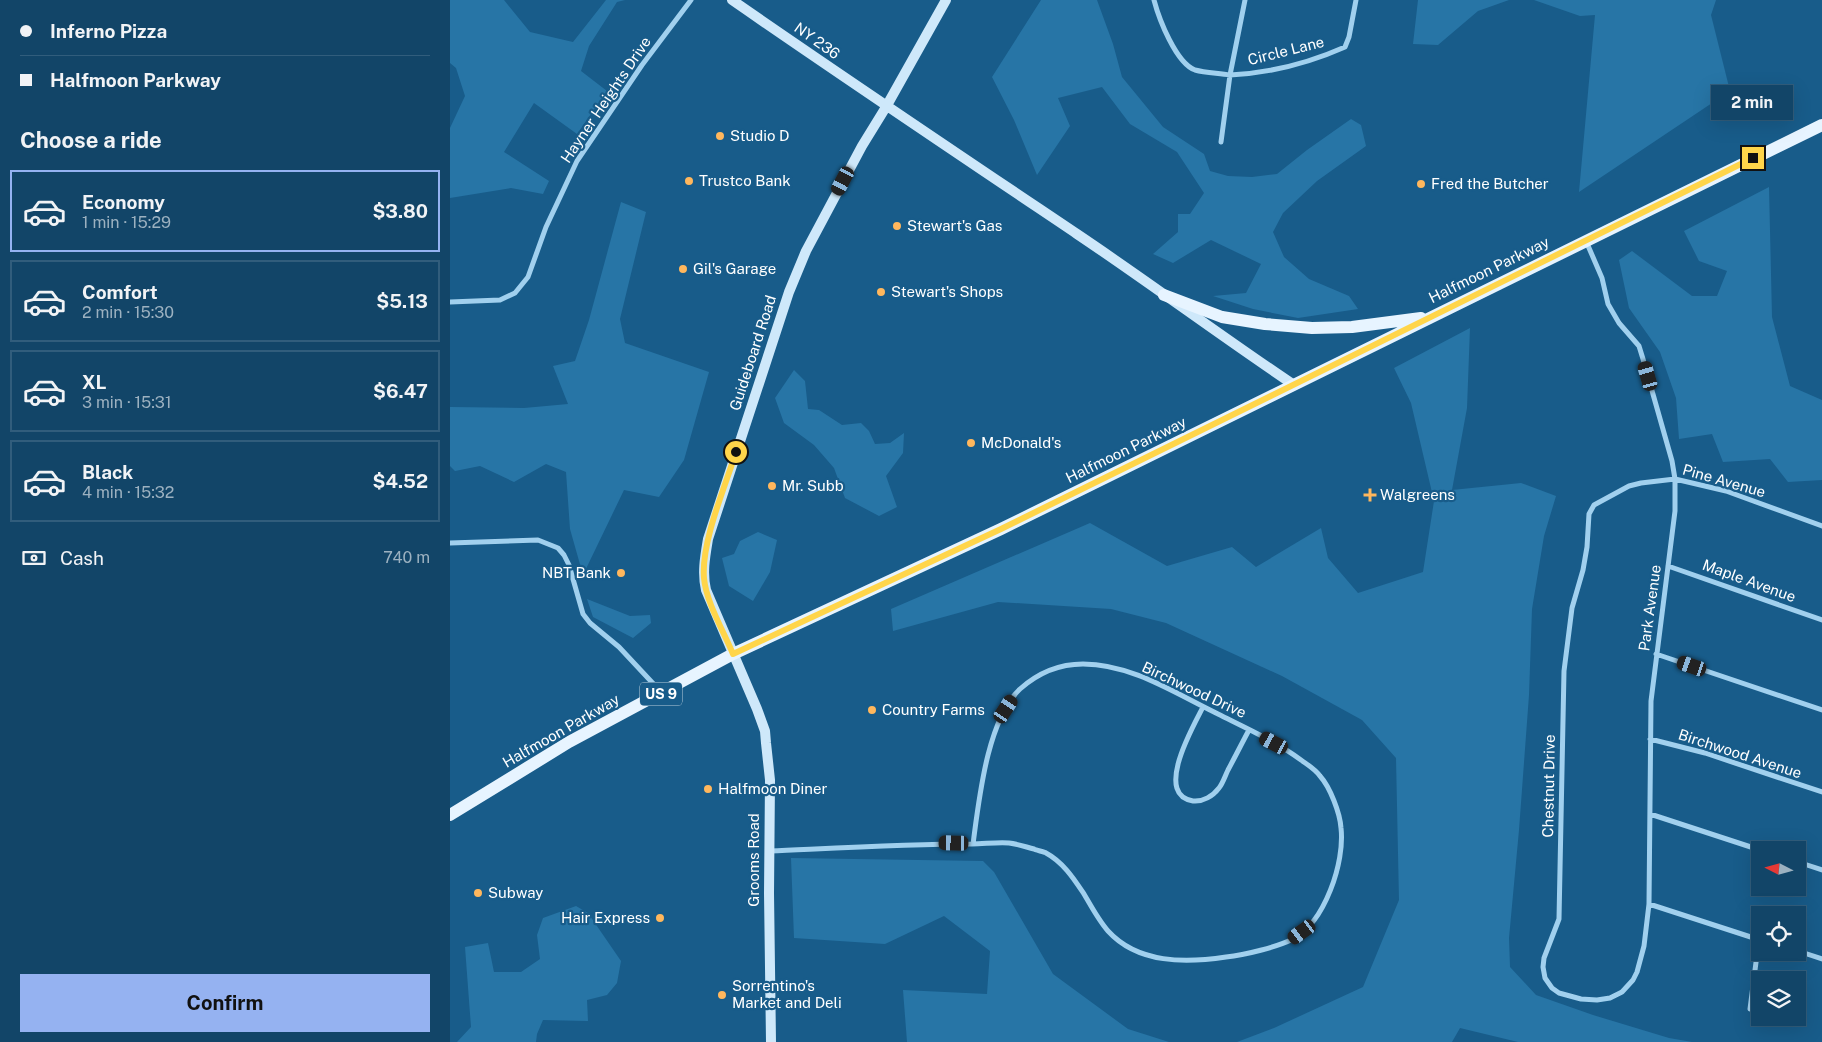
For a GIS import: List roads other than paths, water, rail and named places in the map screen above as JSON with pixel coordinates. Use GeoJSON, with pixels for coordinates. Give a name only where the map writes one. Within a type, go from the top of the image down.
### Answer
{"type":"FeatureCollection","features":[{"type":"Feature","properties":{"kind":"main road","name":"Halfmoon Parkway"},"geometry":{"type":"LineString","coordinates":[[450,815],[569,742],[733,654],[1001,529],[1822,125]]}},
{"type":"Feature","properties":{"kind":"main road"},"geometry":{"type":"LineString","coordinates":[[1164,295],[1222,318],[1312,328],[1352,327],[1433,316]]}},
{"type":"Feature","properties":{"kind":"street","name":"Hayner Heights Drive"},"geometry":{"type":"LineString","coordinates":[[450,302],[500,300],[515,293],[528,277],[546,226],[577,161],[642,65],[691,0]]}},
{"type":"Feature","properties":{"kind":"street","name":"NY 236"},"geometry":{"type":"LineString","coordinates":[[732,0],[886,107],[1077,234],[1294,386]]}},
{"type":"Feature","properties":{"kind":"street","name":"Guideboard Road"},"geometry":{"type":"LineString","coordinates":[[733,654],[706,590],[704,562],[708,539],[789,292],[806,251],[862,146],[946,0]]}},
{"type":"Feature","properties":{"kind":"street"},"geometry":{"type":"LineString","coordinates":[[1154,0],[1158,17],[1181,59],[1194,69],[1230,75],[1221,142]]}},
{"type":"Feature","properties":{"kind":"street","name":"Circle Lane"},"geometry":{"type":"LineString","coordinates":[[1244,0],[1230,75],[1254,74],[1274,70],[1325,56],[1345,47],[1349,37],[1356,0]]}},
{"type":"Feature","properties":{"kind":"street","name":"Park Avenue"},"geometry":{"type":"LineString","coordinates":[[1586,240],[1602,278],[1608,304],[1619,323],[1639,346],[1672,461],[1675,479],[1675,511],[1651,701],[1649,904],[1642,961],[1633,980],[1622,992]]}},
{"type":"Feature","properties":{"kind":"street","name":"Pine Avenue"},"geometry":{"type":"LineString","coordinates":[[1592,508],[1594,505],[1629,486],[1641,482],[1675,479],[1726,491],[1822,526]]}},
{"type":"Feature","properties":{"kind":"street","name":"Chestnut Drive"},"geometry":{"type":"LineString","coordinates":[[1592,508],[1589,514],[1587,547],[1583,570],[1572,608],[1564,671],[1559,919],[1544,958],[1543,967],[1546,978],[1552,988],[1559,993],[1597,1000],[1610,998],[1622,992]]}},
{"type":"Feature","properties":{"kind":"street"},"geometry":{"type":"LineString","coordinates":[[450,543],[538,540],[558,548],[569,565],[583,614],[590,624],[620,647],[662,693]]}},
{"type":"Feature","properties":{"kind":"street","name":"Maple Avenue"},"geometry":{"type":"LineString","coordinates":[[1668,566],[1822,620]]}},
{"type":"Feature","properties":{"kind":"street","name":"Grooms Road"},"geometry":{"type":"LineString","coordinates":[[733,654],[757,709],[764,731],[770,780],[771,1042]]}},
{"type":"Feature","properties":{"kind":"street"},"geometry":{"type":"LineString","coordinates":[[1656,654],[1822,710]]}},
{"type":"Feature","properties":{"kind":"street","name":"Birchwood Drive"},"geometry":{"type":"LineString","coordinates":[[770,851],[934,843],[973,844],[1010,843],[1046,852],[1069,872],[1107,930],[1117,939],[1139,954],[1155,958],[1187,960],[1226,957],[1253,952],[1292,939],[1318,917],[1333,885],[1340,857],[1342,828],[1327,784],[1317,772],[1286,749],[1202,707],[1177,692],[1110,667],[1086,664],[1055,667],[1039,675],[1018,691],[996,728],[981,789],[973,844]]}},
{"type":"Feature","properties":{"kind":"street"},"geometry":{"type":"LineString","coordinates":[[1202,707],[1178,760],[1177,788],[1189,800],[1200,802],[1208,798],[1219,788],[1249,730]]}},
{"type":"Feature","properties":{"kind":"street","name":"Birchwood Avenue"},"geometry":{"type":"LineString","coordinates":[[1650,739],[1705,753],[1822,792]]}},
{"type":"Feature","properties":{"kind":"street"},"geometry":{"type":"LineString","coordinates":[[1650,814],[1751,847]]}},
{"type":"Feature","properties":{"kind":"street"},"geometry":{"type":"LineString","coordinates":[[1806,865],[1822,870]]}},
{"type":"Feature","properties":{"kind":"street"},"geometry":{"type":"LineString","coordinates":[[1649,904],[1751,936]]}},
{"type":"Feature","properties":{"kind":"street"},"geometry":{"type":"LineString","coordinates":[[1806,954],[1822,959]]}},
{"type":"Feature","properties":{"kind":"street"},"geometry":{"type":"LineString","coordinates":[[1750,1009],[1756,961]]}},
{"type":"Feature","properties":{"kind":"place","name":"Studio D"},"geometry":{"type":"Point","coordinates":[720,136]}},
{"type":"Feature","properties":{"kind":"place","name":"Trustco Bank"},"geometry":{"type":"Point","coordinates":[689,181]}},
{"type":"Feature","properties":{"kind":"place","name":"Fred the Butcher"},"geometry":{"type":"Point","coordinates":[1421,184]}},
{"type":"Feature","properties":{"kind":"place","name":"Stewart's Gas"},"geometry":{"type":"Point","coordinates":[897,226]}},
{"type":"Feature","properties":{"kind":"place","name":"Gil's Garage"},"geometry":{"type":"Point","coordinates":[683,269]}},
{"type":"Feature","properties":{"kind":"place","name":"Stewart's Shops"},"geometry":{"type":"Point","coordinates":[881,292]}},
{"type":"Feature","properties":{"kind":"place","name":"McDonald's"},"geometry":{"type":"Point","coordinates":[971,443]}},
{"type":"Feature","properties":{"kind":"place","name":"Mr. Subb"},"geometry":{"type":"Point","coordinates":[772,486]}},
{"type":"Feature","properties":{"kind":"place","name":"Walgreens"},"geometry":{"type":"Point","coordinates":[1370,495]}},
{"type":"Feature","properties":{"kind":"place","name":"NBT Bank"},"geometry":{"type":"Point","coordinates":[621,573]}},
{"type":"Feature","properties":{"kind":"place","name":"Country Farms"},"geometry":{"type":"Point","coordinates":[872,710]}},
{"type":"Feature","properties":{"kind":"place","name":"Halfmoon Diner"},"geometry":{"type":"Point","coordinates":[708,789]}},
{"type":"Feature","properties":{"kind":"place","name":"Subway"},"geometry":{"type":"Point","coordinates":[478,893]}},
{"type":"Feature","properties":{"kind":"place","name":"Hair Express"},"geometry":{"type":"Point","coordinates":[660,918]}},
{"type":"Feature","properties":{"kind":"place","name":"Sorrentino's Market and Deli"},"geometry":{"type":"Point","coordinates":[722,995]}}]}
